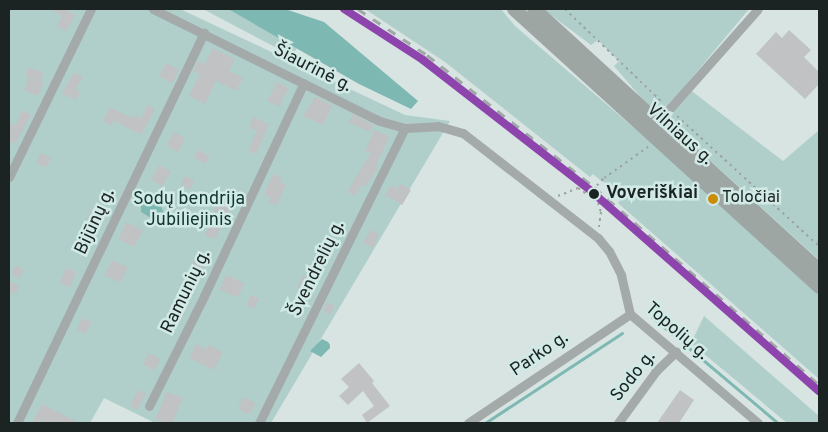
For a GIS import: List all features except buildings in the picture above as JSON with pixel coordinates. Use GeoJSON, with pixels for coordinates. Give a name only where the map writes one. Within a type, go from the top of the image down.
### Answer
{"type":"FeatureCollection","features":[{"type":"Feature","properties":{"kind":"highway","name":"Vilniaus g."},"geometry":{"type":"LineString","coordinates":[[514,9],[819,287]]}},
{"type":"Feature","properties":{"kind":"highway","name":"Vilniaus g."},"geometry":{"type":"LineString","coordinates":[[534,9],[819,270]]}},
{"type":"Feature","properties":{"kind":"street"},"geometry":{"type":"LineString","coordinates":[[9,177],[91,9]]}},
{"type":"Feature","properties":{"kind":"street","name":"Šiaurinė g."},"geometry":{"type":"LineString","coordinates":[[153,9],[380,121],[405,128],[438,126],[463,133]]}},
{"type":"Feature","properties":{"kind":"street"},"geometry":{"type":"LineString","coordinates":[[657,123],[758,9]]}},
{"type":"Feature","properties":{"kind":"street","name":"Bijūnų g."},"geometry":{"type":"LineString","coordinates":[[17,423],[204,33]]}},
{"type":"Feature","properties":{"kind":"street","name":"Ramunių g."},"geometry":{"type":"LineString","coordinates":[[150,406],[204,296],[304,82]]}},
{"type":"Feature","properties":{"kind":"street","name":"Švendrelių g."},"geometry":{"type":"LineString","coordinates":[[259,423],[405,128]]}},
{"type":"Feature","properties":{"kind":"street","name":"Topolių g."},"geometry":{"type":"LineString","coordinates":[[463,133],[552,200],[598,238],[610,251],[621,275],[630,314],[758,423]]}},
{"type":"Feature","properties":{"kind":"street","name":"Parko g."},"geometry":{"type":"LineString","coordinates":[[468,423],[630,314]]}},
{"type":"Feature","properties":{"kind":"street","name":"Sodo g."},"geometry":{"type":"LineString","coordinates":[[618,423],[656,371],[676,352]]}},
{"type":"Feature","properties":{"kind":"path"},"geometry":{"type":"LineString","coordinates":[[565,9],[669,109],[819,246]]}},
{"type":"Feature","properties":{"kind":"path"},"geometry":{"type":"LineString","coordinates":[[588,195],[604,178],[652,144],[662,151],[665,148]]}},
{"type":"Feature","properties":{"kind":"path"},"geometry":{"type":"LineString","coordinates":[[552,200],[563,193],[578,188],[598,203],[601,212],[598,238]]}},
{"type":"Feature","properties":{"kind":"green space","name":"Sodų bendrija Jubiliejinis"},"geometry":{"type":"Polygon","coordinates":[[[9,9],[180,9],[405,115],[450,121],[271,423],[155,423],[104,398],[90,423],[9,423],[9,9]]]}},
{"type":"Feature","properties":{"kind":"green space"},"geometry":{"type":"Polygon","coordinates":[[[203,9],[228,9],[297,48],[292,56],[203,9]]]}},
{"type":"Feature","properties":{"kind":"green space"},"geometry":{"type":"Polygon","coordinates":[[[365,9],[501,9],[515,26],[653,144],[819,293],[819,379],[618,203],[622,198],[593,174],[590,177],[445,62],[365,9]]]}},
{"type":"Feature","properties":{"kind":"green space"},"geometry":{"type":"Polygon","coordinates":[[[543,9],[749,9],[685,86],[783,161],[819,130],[819,260],[671,125],[669,121],[673,113],[666,106],[655,110],[650,108],[614,66],[619,61],[598,40],[591,45],[543,9]]]}},
{"type":"Feature","properties":{"kind":"green space"},"geometry":{"type":"Polygon","coordinates":[[[704,316],[819,416],[819,423],[787,423],[691,343],[704,316]]]}},
{"type":"Feature","properties":{"kind":"water"},"geometry":{"type":"Polygon","coordinates":[[[228,9],[285,9],[324,22],[418,101],[411,109],[359,84],[228,9]]]}},
{"type":"Feature","properties":{"kind":"water"},"geometry":{"type":"Polygon","coordinates":[[[145,200],[161,206],[164,214],[160,218],[153,219],[141,212],[141,202],[145,200]]]}},
{"type":"Feature","properties":{"kind":"water"},"geometry":{"type":"Polygon","coordinates":[[[322,339],[328,342],[330,348],[321,357],[310,351],[322,339]]]}},
{"type":"Feature","properties":{"kind":"waterway"},"geometry":{"type":"LineString","coordinates":[[652,317],[778,423]]}},
{"type":"Feature","properties":{"kind":"waterway"},"geometry":{"type":"LineString","coordinates":[[485,423],[622,333]]}},
{"type":"Feature","properties":{"kind":"railway"},"geometry":{"type":"LineString","coordinates":[[358,9],[427,55],[594,187],[819,385]]}},
{"type":"Feature","properties":{"kind":"transit line"},"geometry":{"type":"LineString","coordinates":[[344,9],[423,60],[591,191],[819,391]]}},
{"type":"Feature","properties":{"kind":"place","name":"Voveriškiai"},"geometry":{"type":"Point","coordinates":[594,194]}},
{"type":"Feature","properties":{"kind":"place","name":"Toločiai"},"geometry":{"type":"Point","coordinates":[713,199]}}]}
